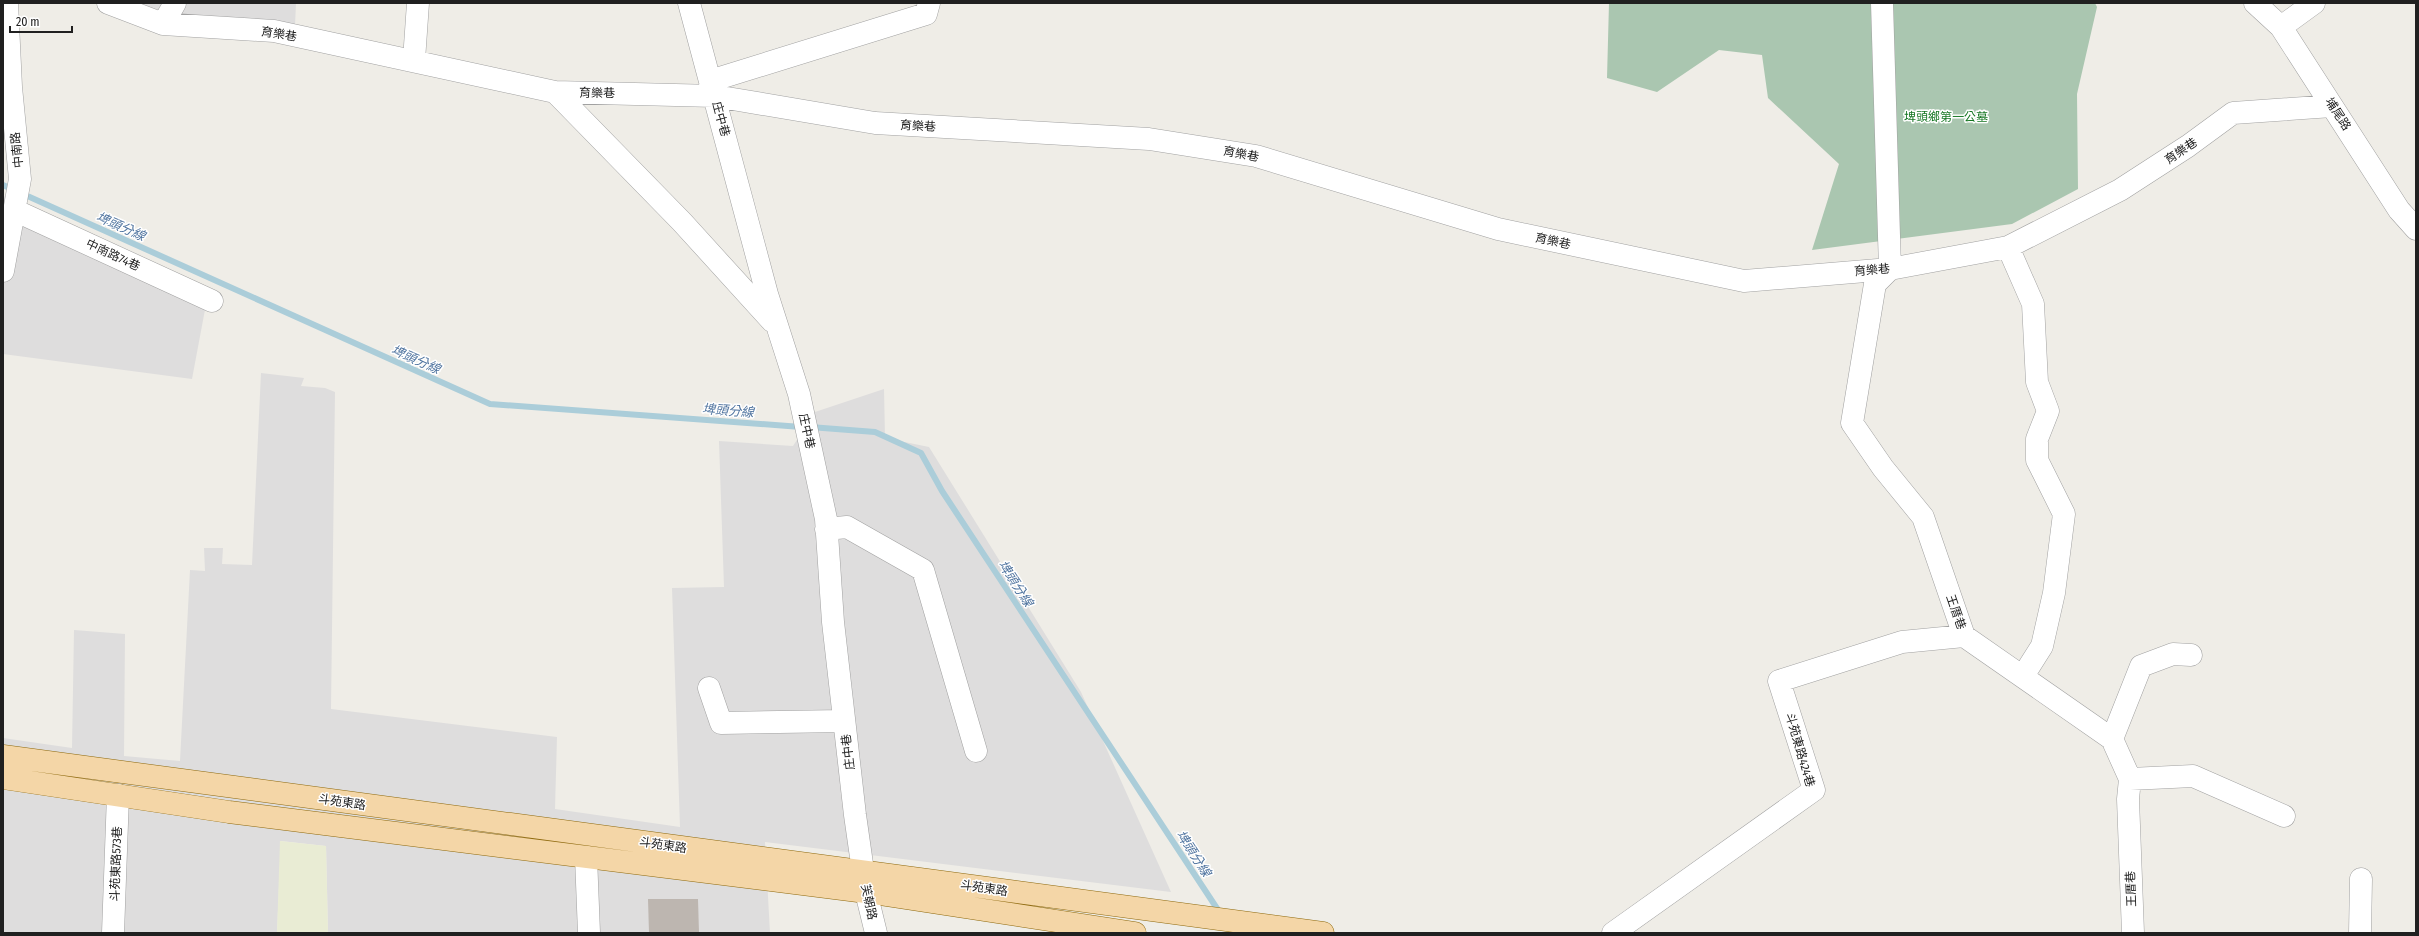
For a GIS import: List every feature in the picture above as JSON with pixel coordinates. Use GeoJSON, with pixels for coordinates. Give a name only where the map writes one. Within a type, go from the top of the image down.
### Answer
{"type":"FeatureCollection","features":[{"type":"Feature","properties":{"kind":"main road","name":"斗苑東路"},"geometry":{"type":"LineString","coordinates":[[3,756],[620,839],[865,882],[1134,933]]}},
{"type":"Feature","properties":{"kind":"main road","name":"斗苑東路"},"geometry":{"type":"LineString","coordinates":[[3,778],[282,818],[586,857],[865,882],[1218,926],[1323,933]]}},
{"type":"Feature","properties":{"kind":"main road"},"geometry":{"type":"LineString","coordinates":[[282,818],[286,794]]}},
{"type":"Feature","properties":{"kind":"main road"},"geometry":{"type":"LineString","coordinates":[[617,860],[620,839]]}},
{"type":"Feature","properties":{"kind":"street","name":"中南路"},"geometry":{"type":"LineString","coordinates":[[3,272],[20,179],[11,87],[7,3]]}},
{"type":"Feature","properties":{"kind":"street"},"geometry":{"type":"LineString","coordinates":[[163,24],[175,3]]}},
{"type":"Feature","properties":{"kind":"street"},"geometry":{"type":"LineString","coordinates":[[414,60],[418,3]]}},
{"type":"Feature","properties":{"kind":"street","name":"庄中巷"},"geometry":{"type":"LineString","coordinates":[[689,3],[777,327],[799,394],[826,529],[833,622],[865,882]]}},
{"type":"Feature","properties":{"kind":"street"},"geometry":{"type":"LineString","coordinates":[[713,88],[926,14],[929,3]]}},
{"type":"Feature","properties":{"kind":"street"},"geometry":{"type":"LineString","coordinates":[[1882,3],[1890,269]]}},
{"type":"Feature","properties":{"kind":"street","name":"埔尾路"},"geometry":{"type":"LineString","coordinates":[[2255,3],[2281,27],[2399,210],[2416,229]]}},
{"type":"Feature","properties":{"kind":"street"},"geometry":{"type":"LineString","coordinates":[[2281,27],[2314,3]]}},
{"type":"Feature","properties":{"kind":"street","name":"育樂巷"},"geometry":{"type":"LineString","coordinates":[[113,4],[163,24],[274,31],[414,60],[556,92],[713,88],[875,123],[1149,139],[1256,156],[1498,229],[1744,281],[1890,269],[2008,247],[2120,190],[2188,146],[2233,114],[2332,106]]}},
{"type":"Feature","properties":{"kind":"street"},"geometry":{"type":"LineString","coordinates":[[556,92],[682,222],[777,327]]}},
{"type":"Feature","properties":{"kind":"street","name":"中南路74巷"},"geometry":{"type":"LineString","coordinates":[[14,210],[212,301]]}},
{"type":"Feature","properties":{"kind":"street"},"geometry":{"type":"LineString","coordinates":[[2008,247],[2033,304],[2037,382],[2048,411],[2037,439],[2037,460],[2064,514],[2054,594],[2042,646],[2023,676]]}},
{"type":"Feature","properties":{"kind":"street","name":"王厝巷"},"geometry":{"type":"LineString","coordinates":[[1890,269],[1875,284],[1852,423],[1883,468],[1923,517],[1964,636],[2112,739],[2130,779],[2128,799],[2133,933]]}},
{"type":"Feature","properties":{"kind":"street"},"geometry":{"type":"LineString","coordinates":[[826,529],[847,527],[923,570],[976,751]]}},
{"type":"Feature","properties":{"kind":"street","name":"斗苑東路424巷"},"geometry":{"type":"LineString","coordinates":[[1613,933],[1814,790],[1779,681],[1902,642],[1964,636]]}},
{"type":"Feature","properties":{"kind":"street"},"geometry":{"type":"LineString","coordinates":[[2112,739],[2141,666],[2174,654],[2191,655]]}},
{"type":"Feature","properties":{"kind":"street"},"geometry":{"type":"LineString","coordinates":[[709,688],[721,723],[844,721]]}},
{"type":"Feature","properties":{"kind":"street"},"geometry":{"type":"LineString","coordinates":[[2130,779],[2193,776],[2284,816]]}},
{"type":"Feature","properties":{"kind":"street","name":"斗苑東路573巷"},"geometry":{"type":"LineString","coordinates":[[113,933],[118,795]]}},
{"type":"Feature","properties":{"kind":"street"},"geometry":{"type":"LineString","coordinates":[[586,857],[589,933]]}},
{"type":"Feature","properties":{"kind":"street"},"geometry":{"type":"LineString","coordinates":[[2360,933],[2361,879]]}},
{"type":"Feature","properties":{"kind":"street","name":"芙朝路"},"geometry":{"type":"LineString","coordinates":[[865,882],[876,933]]}},
{"type":"Feature","properties":{"kind":"shaded area"},"geometry":{"type":"Polygon","coordinates":[[[130,3],[296,3],[295,26],[216,23],[130,3]]]}},
{"type":"Feature","properties":{"kind":"shaded area"},"geometry":{"type":"Polygon","coordinates":[[[3,195],[42,228],[207,299],[192,379],[3,354],[3,195]]]}},
{"type":"Feature","properties":{"kind":"shaded area"},"geometry":{"type":"Polygon","coordinates":[[[261,373],[304,378],[301,386],[325,388],[335,392],[331,709],[557,737],[555,809],[680,827],[672,588],[724,587],[719,441],[793,446],[815,412],[884,389],[885,438],[929,447],[1081,692],[1171,892],[765,842],[770,933],[336,933],[328,932],[326,846],[281,841],[277,933],[3,933],[3,738],[72,748],[74,630],[125,634],[124,756],[180,761],[190,570],[205,571],[204,548],[223,548],[222,564],[252,565],[261,373]]]}},
{"type":"Feature","properties":{"kind":"green space","name":"埤頭鄉第一公墓"},"geometry":{"type":"Polygon","coordinates":[[[1609,3],[2095,3],[2097,7],[2077,94],[2078,189],[2012,224],[1812,250],[1839,164],[1768,98],[1762,55],[1719,50],[1657,92],[1607,78],[1609,3]]]}},
{"type":"Feature","properties":{"kind":"green space"},"geometry":{"type":"Polygon","coordinates":[[[280,841],[326,846],[328,933],[277,933],[280,841]]]}},
{"type":"Feature","properties":{"kind":"building"},"geometry":{"type":"Polygon","coordinates":[[[648,899],[698,899],[699,933],[649,933],[648,899]]]}},
{"type":"Feature","properties":{"kind":"waterway","name":"埤頭分線"},"geometry":{"type":"LineString","coordinates":[[3,185],[490,404],[801,427]]}},
{"type":"Feature","properties":{"kind":"waterway","name":"埤頭分線"},"geometry":{"type":"LineString","coordinates":[[810,427],[875,432],[921,453],[942,491],[1220,913]]}}]}
